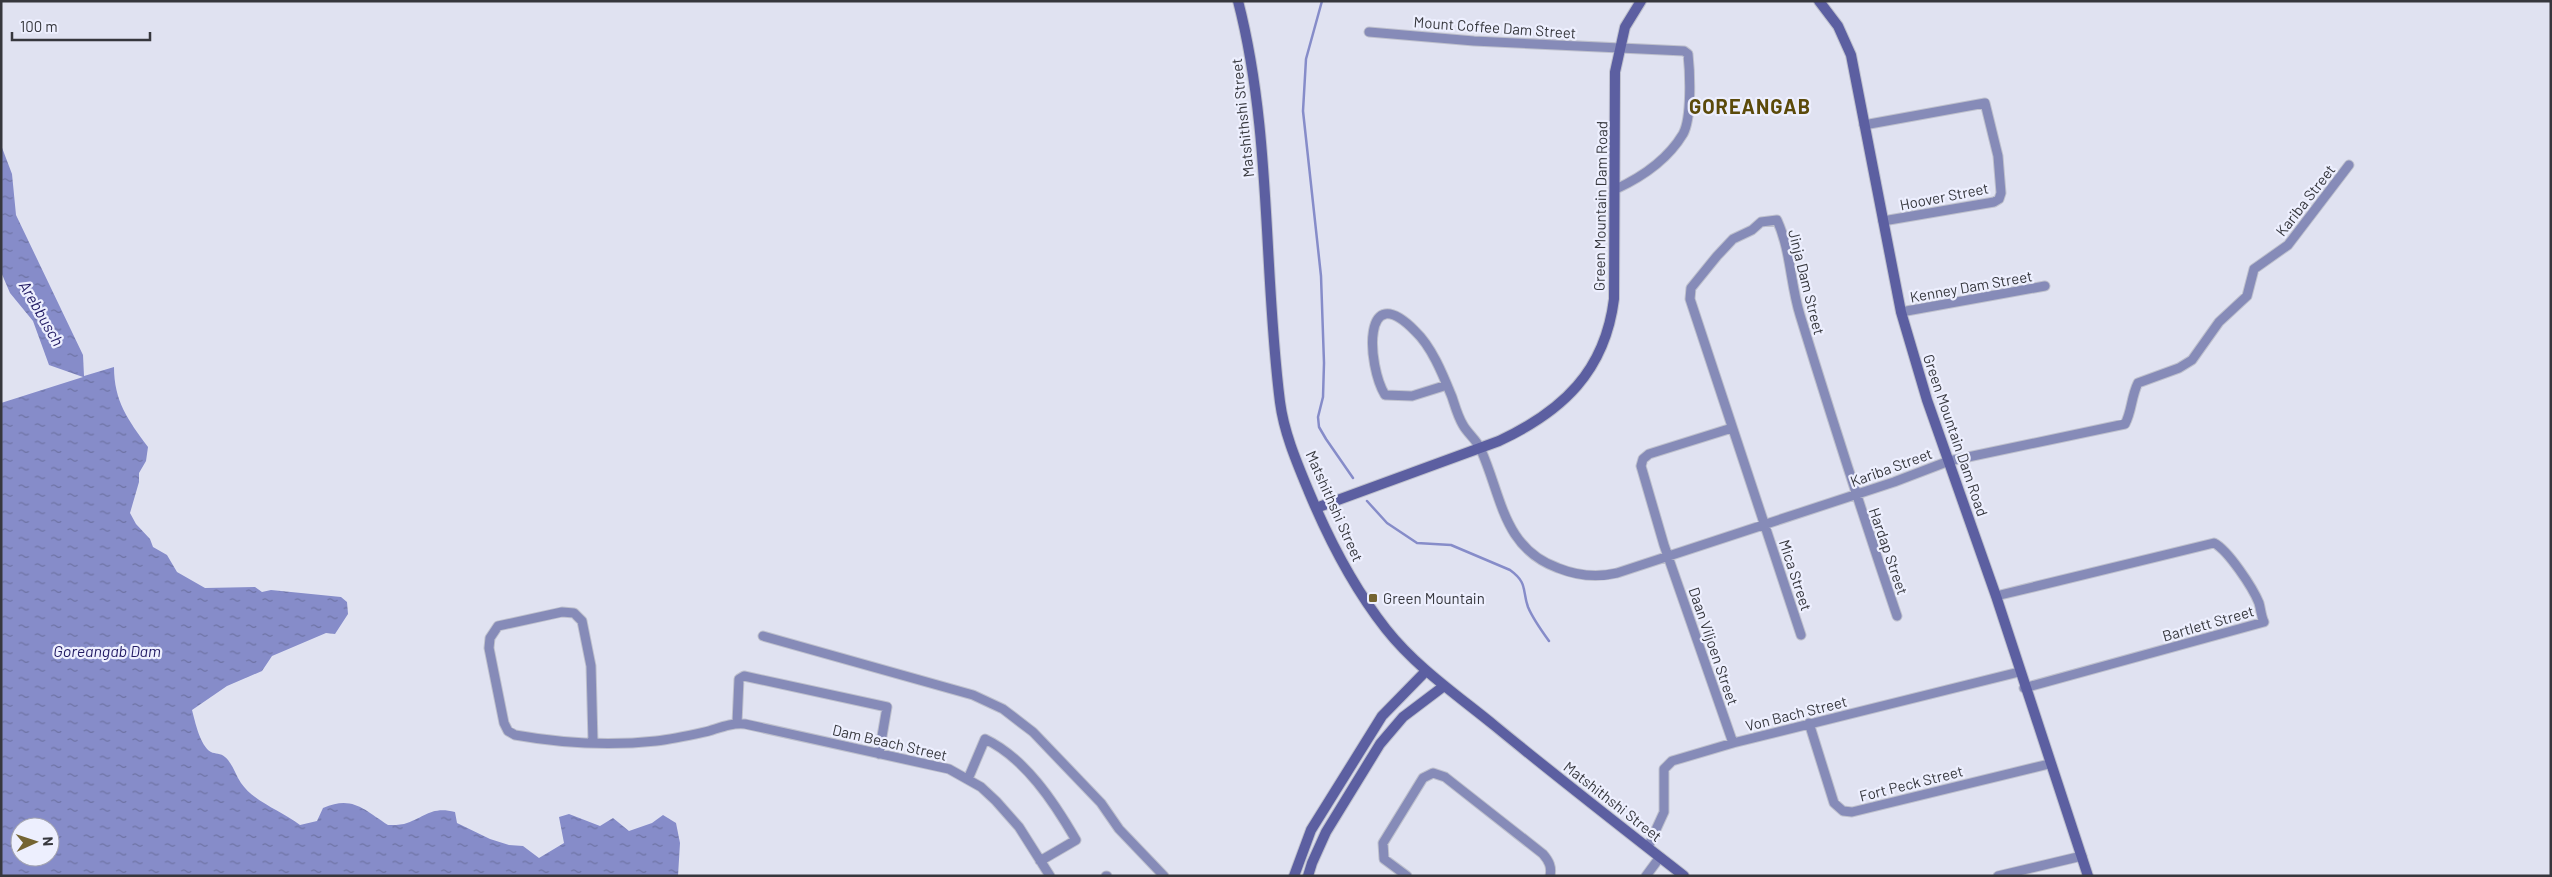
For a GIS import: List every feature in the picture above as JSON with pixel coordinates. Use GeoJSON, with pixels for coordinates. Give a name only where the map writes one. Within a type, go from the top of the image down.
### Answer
{"type":"FeatureCollection","features":[{"type":"Feature","properties":{"kind":"street","name":"Matshithshi Street"},"geometry":{"type":"LineString","coordinates":[[1238,1],[1249,44],[1260,126],[1273,341],[1283,421],[1295,457],[1333,547],[1364,600],[1386,630],[1426,671],[1684,876]]}},
{"type":"Feature","properties":{"kind":"street","name":"Green Mountain Dam Road"},"geometry":{"type":"LineString","coordinates":[[1316,508],[1480,448],[1524,429],[1563,402],[1580,384],[1596,359],[1605,338],[1612,312],[1616,189],[1615,72],[1625,27],[1641,1]]}},
{"type":"Feature","properties":{"kind":"street","name":"Green Mountain Dam Road"},"geometry":{"type":"LineString","coordinates":[[1821,2],[1846,39],[1900,312],[1996,596],[2049,764],[2088,876]]}},
{"type":"Feature","properties":{"kind":"street","name":"Mount Coffee Dam Street"},"geometry":{"type":"LineString","coordinates":[[1369,32],[1474,41],[1684,51],[1688,54],[1689,86],[1687,121],[1683,134],[1661,159],[1640,178],[1616,189]]}},
{"type":"Feature","properties":{"kind":"street","name":"Hoover Street"},"geometry":{"type":"LineString","coordinates":[[1864,125],[1985,103],[1998,156],[2001,193],[1999,199],[1994,202],[1883,221]]}},
{"type":"Feature","properties":{"kind":"street","name":"Kariba Street"},"geometry":{"type":"LineString","coordinates":[[1447,385],[1412,396],[1385,395],[1377,382],[1373,364],[1372,334],[1375,322],[1384,315],[1391,314],[1402,318],[1418,333],[1447,385],[1462,424],[1480,448],[1516,537],[1529,554],[1545,563],[1577,574],[1600,577],[1669,558],[1764,523],[1949,461],[2125,424],[2129,417],[2133,392],[2138,383],[2179,368],[2192,360],[2219,322],[2247,296],[2254,269],[2288,245],[2349,165]]}},
{"type":"Feature","properties":{"kind":"street","name":"Jinja Dam Street"},"geometry":{"type":"LineString","coordinates":[[1764,523],[1690,299],[1692,288],[1716,256],[1733,239],[1752,230],[1761,222],[1777,220],[1786,240],[1796,303],[1855,494]]}},
{"type":"Feature","properties":{"kind":"street","name":"Kenney Dam Street"},"geometry":{"type":"LineString","coordinates":[[1900,312],[2046,286]]}},
{"type":"Feature","properties":{"kind":"street","name":"Daan Viljoen Street"},"geometry":{"type":"LineString","coordinates":[[1732,428],[1649,454],[1643,459],[1640,466],[1669,558],[1733,743]]}},
{"type":"Feature","properties":{"kind":"street","name":"Hardap Street"},"geometry":{"type":"LineString","coordinates":[[1855,494],[1897,616]]}},
{"type":"Feature","properties":{"kind":"street","name":"Mica Street"},"geometry":{"type":"LineString","coordinates":[[1764,523],[1801,635]]}},
{"type":"Feature","properties":{"kind":"street","name":"Bartlett Street"},"geometry":{"type":"LineString","coordinates":[[1996,596],[2214,543],[2221,548],[2248,583],[2261,608],[2264,622],[2024,688]]}},
{"type":"Feature","properties":{"kind":"street"},"geometry":{"type":"LineString","coordinates":[[592,742],[591,666],[582,621],[578,616],[562,612],[498,626],[490,638],[489,648],[501,711],[508,731],[528,737],[592,742],[655,741],[686,736],[737,723],[738,679],[744,676],[887,707],[879,754]]}},
{"type":"Feature","properties":{"kind":"street"},"geometry":{"type":"LineString","coordinates":[[763,636],[965,693],[1003,709],[1033,732],[1101,803],[1119,829],[1164,876]]}},
{"type":"Feature","properties":{"kind":"street"},"geometry":{"type":"LineString","coordinates":[[1294,876],[1311,830],[1382,716],[1426,671]]}},
{"type":"Feature","properties":{"kind":"street","name":"Von Bach Street"},"geometry":{"type":"LineString","coordinates":[[1648,847],[1664,812],[1664,769],[1672,761],[1733,743],[2019,672]]}},
{"type":"Feature","properties":{"kind":"street"},"geometry":{"type":"LineString","coordinates":[[1308,876],[1326,832],[1380,744],[1402,716],[1444,686]]}},
{"type":"Feature","properties":{"kind":"street","name":"Dam Beach Street"},"geometry":{"type":"LineString","coordinates":[[737,723],[949,769],[981,787],[996,801],[1018,827],[1050,876]]}},
{"type":"Feature","properties":{"kind":"street","name":"Fort Peck Street"},"geometry":{"type":"LineString","coordinates":[[1809,724],[1834,803],[1843,811],[1852,812],[2049,764]]}},
{"type":"Feature","properties":{"kind":"street"},"geometry":{"type":"LineString","coordinates":[[968,779],[985,739],[997,745],[1034,779],[1060,812],[1076,840],[1040,861]]}},
{"type":"Feature","properties":{"kind":"street"},"geometry":{"type":"LineString","coordinates":[[1407,876],[1384,860],[1383,843],[1422,778],[1433,772],[1445,777],[1543,854],[1548,859],[1551,869],[1550,876]]}},
{"type":"Feature","properties":{"kind":"street"},"geometry":{"type":"LineString","coordinates":[[1998,876],[2082,856]]}},
{"type":"Feature","properties":{"kind":"street"},"geometry":{"type":"LineString","coordinates":[[1646,876],[1660,857]]}},
{"type":"Feature","properties":{"kind":"water","name":"Goreangab Dam"},"geometry":{"type":"Polygon","coordinates":[[[1,145],[12,174],[16,215],[83,355],[84,376],[114,367],[119,400],[128,419],[148,447],[146,461],[139,473],[139,482],[130,513],[136,524],[150,539],[153,547],[167,555],[177,572],[205,588],[255,587],[262,592],[271,590],[341,597],[347,602],[348,614],[335,634],[326,633],[272,656],[262,671],[227,686],[192,710],[198,733],[207,749],[222,755],[228,760],[241,783],[253,796],[300,825],[317,821],[323,808],[342,803],[358,806],[388,825],[411,822],[439,810],[455,812],[457,823],[490,839],[509,845],[523,846],[539,858],[564,843],[559,817],[569,814],[600,826],[613,818],[629,831],[652,823],[663,815],[676,823],[680,843],[678,876],[1,876],[1,403],[83,377],[49,365],[33,321],[10,293],[1,272],[1,145]]]}},
{"type":"Feature","properties":{"kind":"waterway"},"geometry":{"type":"LineString","coordinates":[[1322,1],[1306,59],[1303,111],[1321,276],[1324,363],[1323,397],[1318,417],[1319,427],[1353,478]]}},
{"type":"Feature","properties":{"kind":"waterway"},"geometry":{"type":"LineString","coordinates":[[1367,501],[1387,523],[1417,543],[1451,545],[1510,570],[1520,579],[1530,611],[1549,641]]}},
{"type":"Feature","properties":{"kind":"place","name":"Green Mountain"},"geometry":{"type":"Point","coordinates":[1373,598]}},
{"type":"Feature","properties":{"kind":"district","name":"GOREANGAB"},"geometry":{"type":"Point","coordinates":[1750,106]}},
{"type":"Feature","properties":{"kind":"water label","name":"Arebbusch"},"geometry":{"type":"Point","coordinates":[42,313]}}]}
